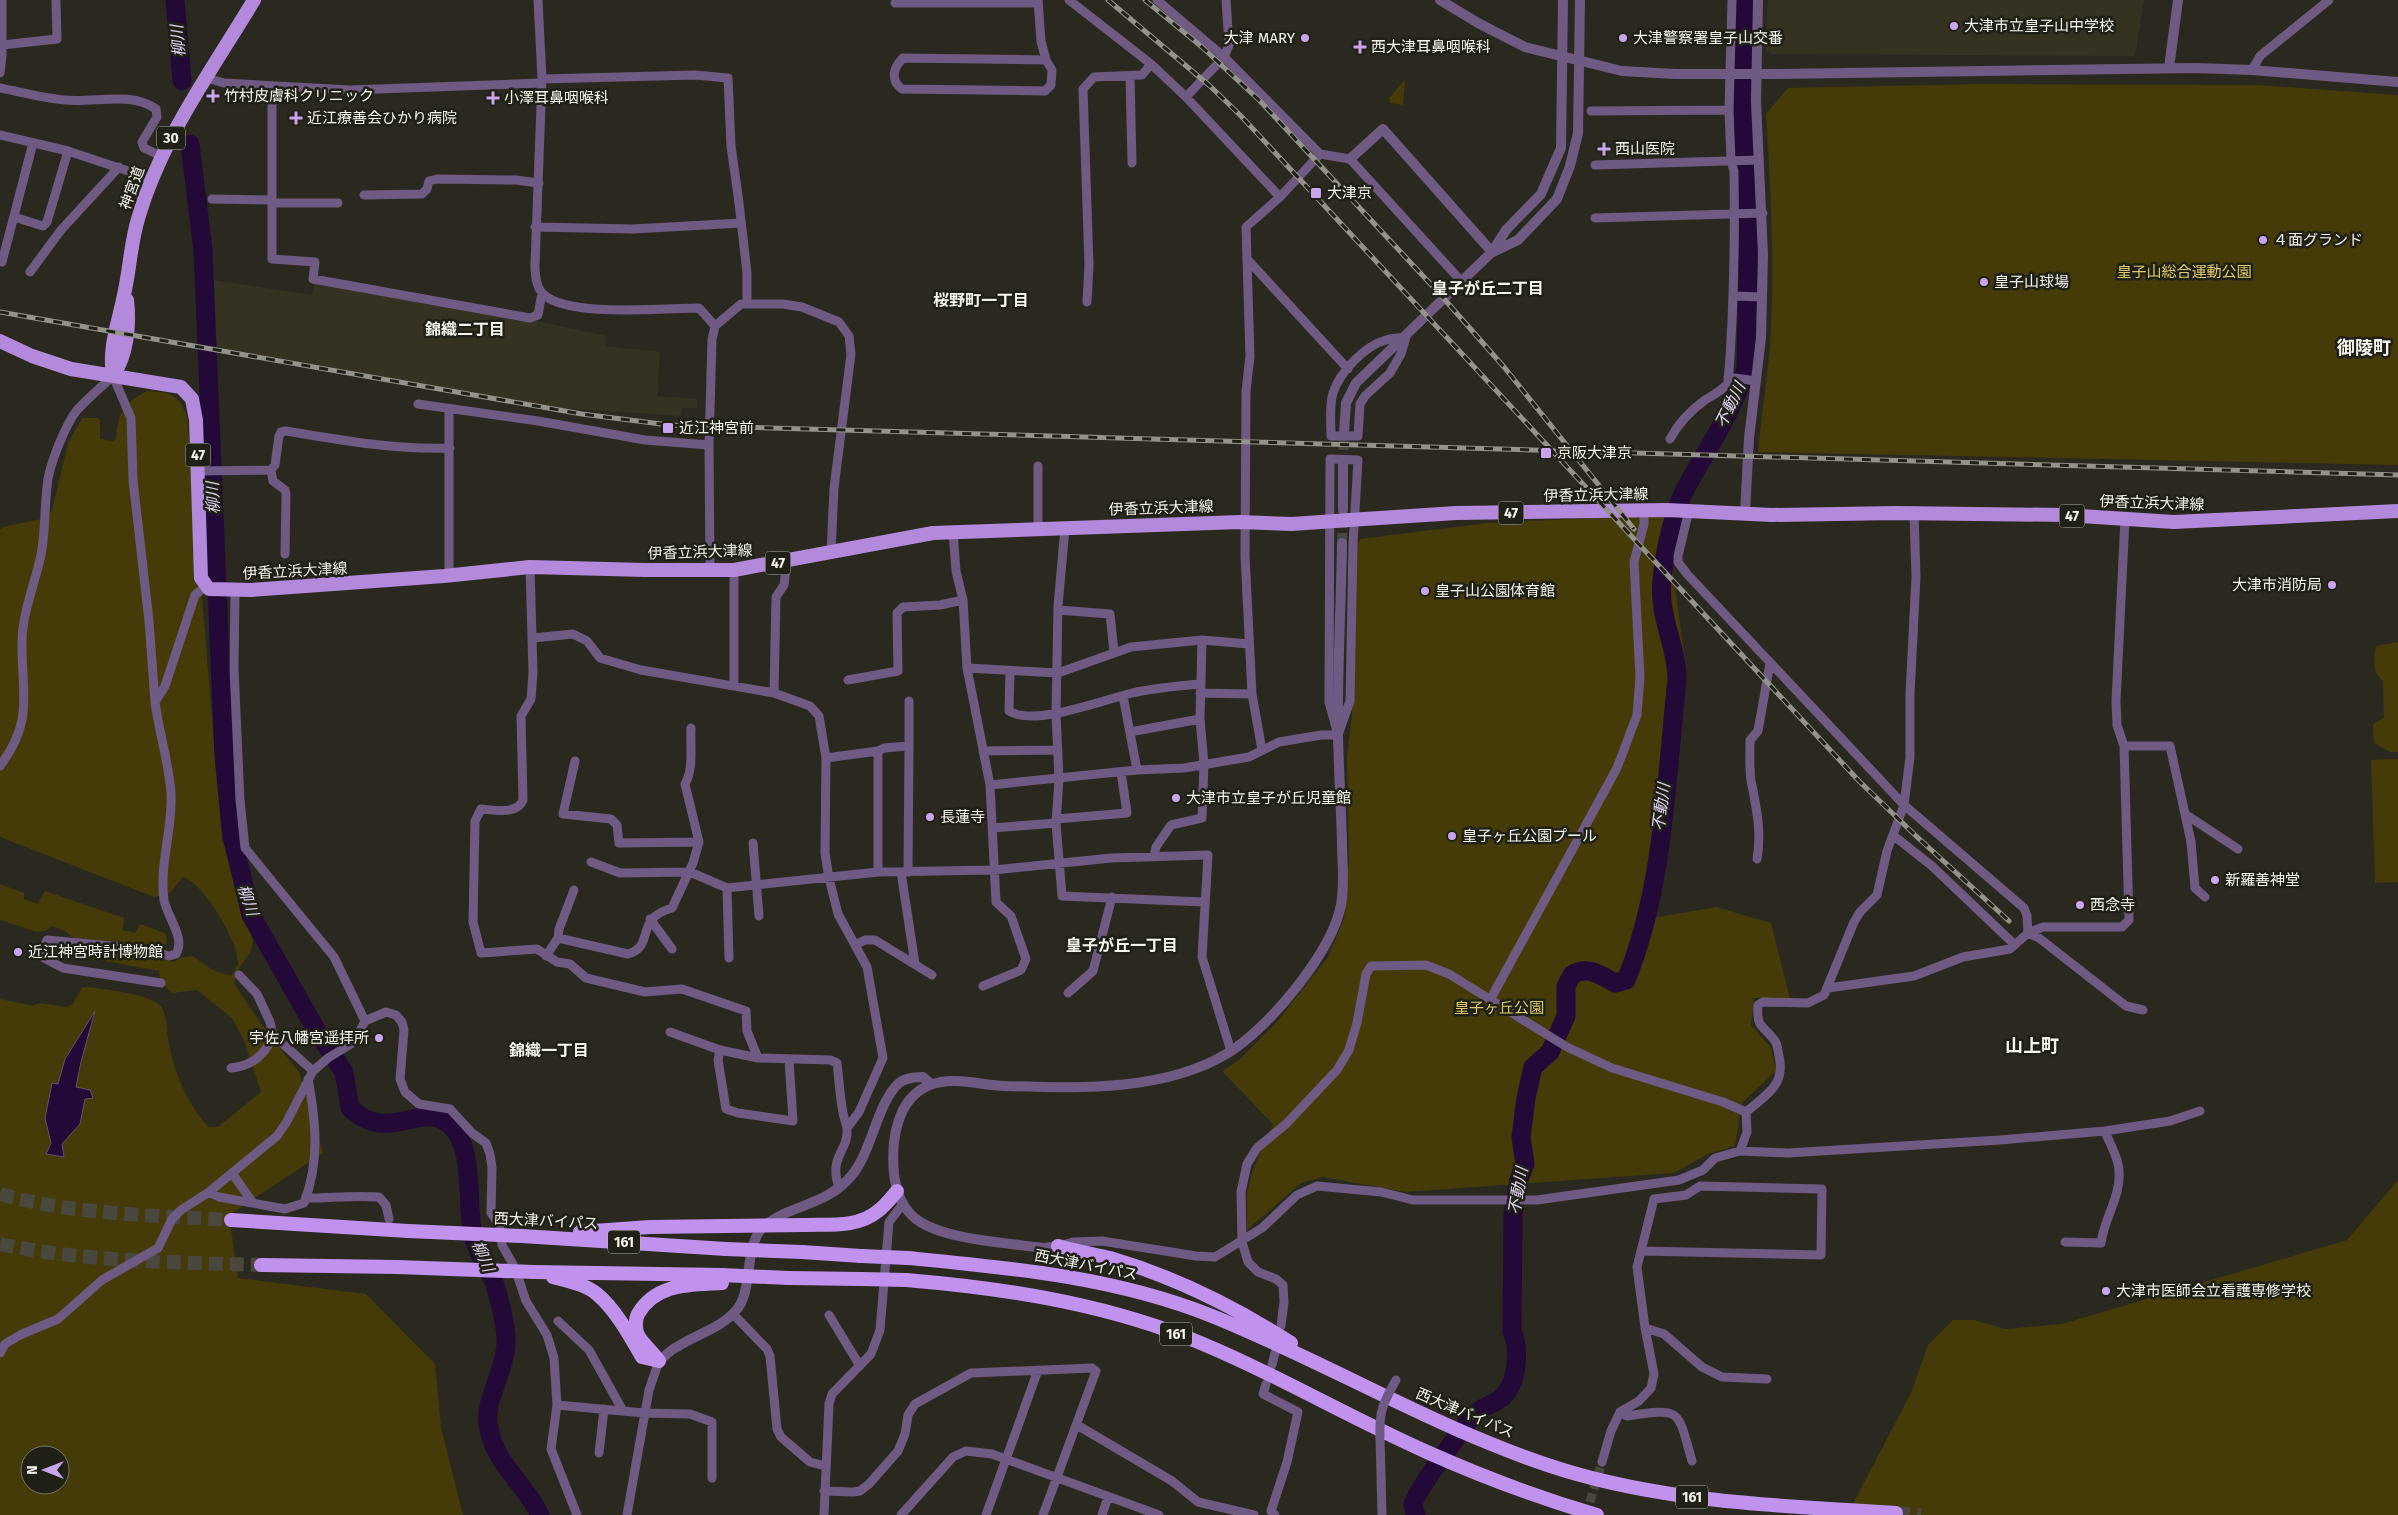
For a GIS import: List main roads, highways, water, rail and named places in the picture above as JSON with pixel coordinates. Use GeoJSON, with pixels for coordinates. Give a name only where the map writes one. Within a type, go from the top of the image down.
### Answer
{"type":"FeatureCollection","features":[{"type":"Feature","properties":{"kind":"highway"},"geometry":{"type":"LineString","coordinates":[[522,1236],[650,1227],[844,1224],[860,1221],[877,1212],[897,1191]]}},
{"type":"Feature","properties":{"kind":"highway","name":"西大津バイパス"},"geometry":{"type":"LineString","coordinates":[[231,1220],[908,1258],[1050,1273],[1104,1283],[1210,1316],[1324,1365],[1436,1420],[1494,1444],[1563,1469],[1637,1488],[1704,1499],[1896,1513]]}},
{"type":"Feature","properties":{"kind":"highway"},"geometry":{"type":"LineString","coordinates":[[1058,1246],[1111,1259],[1208,1295],[1246,1314],[1324,1365]]}},
{"type":"Feature","properties":{"kind":"highway","name":"161"},"geometry":{"type":"LineString","coordinates":[[261,1265],[397,1267],[722,1279],[821,1278],[906,1280],[1016,1292],[1078,1304],[1185,1337],[1257,1368],[1426,1451],[1510,1487],[1597,1515]]}},
{"type":"Feature","properties":{"kind":"highway"},"geometry":{"type":"LineString","coordinates":[[534,1272],[570,1282],[596,1293],[612,1311],[642,1357],[659,1361],[638,1336],[636,1328],[636,1317],[650,1298],[680,1286],[722,1279]]}},
{"type":"Feature","properties":{"kind":"main road","name":"神宮道"},"geometry":{"type":"LineString","coordinates":[[113,376],[122,362],[128,328],[125,292],[135,232],[152,179],[161,156],[254,0]]}},
{"type":"Feature","properties":{"kind":"main road"},"geometry":{"type":"LineString","coordinates":[[2,345],[64,367],[113,376]]}},
{"type":"Feature","properties":{"kind":"main road","name":"伊香立浜大津線"},"geometry":{"type":"LineString","coordinates":[[113,376],[181,387],[188,392],[192,399],[201,471],[201,578],[220,589],[344,585],[530,567],[734,570],[933,533],[1245,522],[1292,524],[1343,518],[1456,513],[1688,510],[1788,515],[1914,513],[2065,515],[2209,522],[2398,511]]}},
{"type":"Feature","properties":{"kind":"waterway","name":"柳川"},"geometry":{"type":"LineString","coordinates":[[175,0],[182,81]]}},
{"type":"Feature","properties":{"kind":"waterway","name":"不動川"},"geometry":{"type":"LineString","coordinates":[[1416,1515],[1413,1504],[1416,1497],[1440,1460],[1474,1415],[1500,1399],[1506,1393],[1514,1377],[1516,1347],[1512,1331],[1513,1214],[1519,1179],[1525,1164],[1521,1137],[1526,1098],[1533,1067],[1550,1052],[1566,1016],[1566,986],[1572,975],[1578,972],[1589,971],[1615,983],[1626,980],[1639,945],[1648,908],[1662,833],[1677,680],[1674,655],[1661,593],[1667,546],[1683,494],[1726,417],[1746,368],[1749,225],[1741,101],[1745,0]]}},
{"type":"Feature","properties":{"kind":"waterway","name":"柳川"},"geometry":{"type":"LineString","coordinates":[[190,144],[203,250],[224,756],[232,836],[251,915],[318,1033],[344,1072],[350,1108],[365,1119],[378,1123],[392,1123],[428,1117],[440,1119],[451,1126],[459,1136],[467,1164],[471,1226],[474,1239],[492,1277],[506,1333],[503,1361],[489,1405],[488,1424],[496,1450],[540,1515]]}},
{"type":"Feature","properties":{"kind":"tunnel"},"geometry":{"type":"LineString","coordinates":[[1343,465],[1344,433]]}},
{"type":"Feature","properties":{"kind":"tunnel"},"geometry":{"type":"LineString","coordinates":[[1342,543],[1343,514]]}},
{"type":"Feature","properties":{"kind":"tunnel"},"geometry":{"type":"LineString","coordinates":[[0,1194],[28,1201],[85,1210],[231,1220]]}},
{"type":"Feature","properties":{"kind":"tunnel"},"geometry":{"type":"LineString","coordinates":[[0,1244],[97,1258],[261,1265]]}},
{"type":"Feature","properties":{"kind":"tunnel"},"geometry":{"type":"LineString","coordinates":[[1586,1515],[1602,1462]]}},
{"type":"Feature","properties":{"kind":"tunnel"},"geometry":{"type":"LineString","coordinates":[[1896,1513],[1921,1515]]}},
{"type":"Feature","properties":{"kind":"railway"},"geometry":{"type":"LineString","coordinates":[[1108,0],[1210,86],[1241,116],[1859,781],[2009,921]]}},
{"type":"Feature","properties":{"kind":"railway"},"geometry":{"type":"LineString","coordinates":[[1145,0],[1202,47],[1260,101],[1438,292],[1504,367],[1634,529]]}},
{"type":"Feature","properties":{"kind":"railway"},"geometry":{"type":"LineString","coordinates":[[0,312],[582,414],[669,425],[2398,475]]}},
{"type":"Feature","properties":{"kind":"place","name":"大津市立皇子山中学校"},"geometry":{"type":"Point","coordinates":[1954,26]}},
{"type":"Feature","properties":{"kind":"place","name":"大津 MARY"},"geometry":{"type":"Point","coordinates":[1305,38]}},
{"type":"Feature","properties":{"kind":"place","name":"大津警察署皇子山交番"},"geometry":{"type":"Point","coordinates":[1623,38]}},
{"type":"Feature","properties":{"kind":"place","name":"西大津耳鼻咽喉科"},"geometry":{"type":"Point","coordinates":[1360,47]}},
{"type":"Feature","properties":{"kind":"place","name":"竹村皮膚科クリニック"},"geometry":{"type":"Point","coordinates":[213,96]}},
{"type":"Feature","properties":{"kind":"place","name":"小澤耳鼻咽喉科"},"geometry":{"type":"Point","coordinates":[493,98]}},
{"type":"Feature","properties":{"kind":"place","name":"近江療善会ひかり病院"},"geometry":{"type":"Point","coordinates":[296,118]}},
{"type":"Feature","properties":{"kind":"place","name":"西山医院"},"geometry":{"type":"Point","coordinates":[1604,149]}},
{"type":"Feature","properties":{"kind":"place","name":"大津京"},"geometry":{"type":"Point","coordinates":[1316,193]}},
{"type":"Feature","properties":{"kind":"place","name":"４面グランド"},"geometry":{"type":"Point","coordinates":[2263,240]}},
{"type":"Feature","properties":{"kind":"place","name":"皇子山球場"},"geometry":{"type":"Point","coordinates":[1984,282]}},
{"type":"Feature","properties":{"kind":"place","name":"近江神宮前"},"geometry":{"type":"Point","coordinates":[668,428]}},
{"type":"Feature","properties":{"kind":"place","name":"京阪大津京"},"geometry":{"type":"Point","coordinates":[1546,453]}},
{"type":"Feature","properties":{"kind":"place","name":"大津市消防局"},"geometry":{"type":"Point","coordinates":[2332,585]}},
{"type":"Feature","properties":{"kind":"place","name":"皇子山公園体育館"},"geometry":{"type":"Point","coordinates":[1425,591]}},
{"type":"Feature","properties":{"kind":"place","name":"大津市立皇子が丘児童館"},"geometry":{"type":"Point","coordinates":[1176,798]}},
{"type":"Feature","properties":{"kind":"place","name":"長蓮寺"},"geometry":{"type":"Point","coordinates":[930,817]}},
{"type":"Feature","properties":{"kind":"place","name":"皇子ヶ丘公園プール"},"geometry":{"type":"Point","coordinates":[1452,836]}},
{"type":"Feature","properties":{"kind":"place","name":"新羅善神堂"},"geometry":{"type":"Point","coordinates":[2215,880]}},
{"type":"Feature","properties":{"kind":"place","name":"西念寺"},"geometry":{"type":"Point","coordinates":[2080,905]}},
{"type":"Feature","properties":{"kind":"place","name":"近江神宮時計博物館"},"geometry":{"type":"Point","coordinates":[18,952]}},
{"type":"Feature","properties":{"kind":"place","name":"宇佐八幡宮遥拝所"},"geometry":{"type":"Point","coordinates":[379,1038]}},
{"type":"Feature","properties":{"kind":"place","name":"大津市医師会立看護専修学校"},"geometry":{"type":"Point","coordinates":[2106,1291]}},
{"type":"Feature","properties":{"kind":"district","name":"皇子が丘二丁目"},"geometry":{"type":"Point","coordinates":[1488,288]}},
{"type":"Feature","properties":{"kind":"district","name":"桜野町一丁目"},"geometry":{"type":"Point","coordinates":[981,300]}},
{"type":"Feature","properties":{"kind":"district","name":"錦織二丁目"},"geometry":{"type":"Point","coordinates":[465,329]}},
{"type":"Feature","properties":{"kind":"district","name":"御陵町"},"geometry":{"type":"Point","coordinates":[2364,348]}},
{"type":"Feature","properties":{"kind":"district","name":"皇子が丘一丁目"},"geometry":{"type":"Point","coordinates":[1122,945]}},
{"type":"Feature","properties":{"kind":"district","name":"山上町"},"geometry":{"type":"Point","coordinates":[2032,1046]}},
{"type":"Feature","properties":{"kind":"district","name":"錦織一丁目"},"geometry":{"type":"Point","coordinates":[549,1050]}},
{"type":"Feature","properties":{"kind":"park label","name":"皇子山総合運動公園"},"geometry":{"type":"Point","coordinates":[2184,272]}},
{"type":"Feature","properties":{"kind":"park label","name":"皇子ヶ丘公園"},"geometry":{"type":"Point","coordinates":[1499,1008]}}]}
